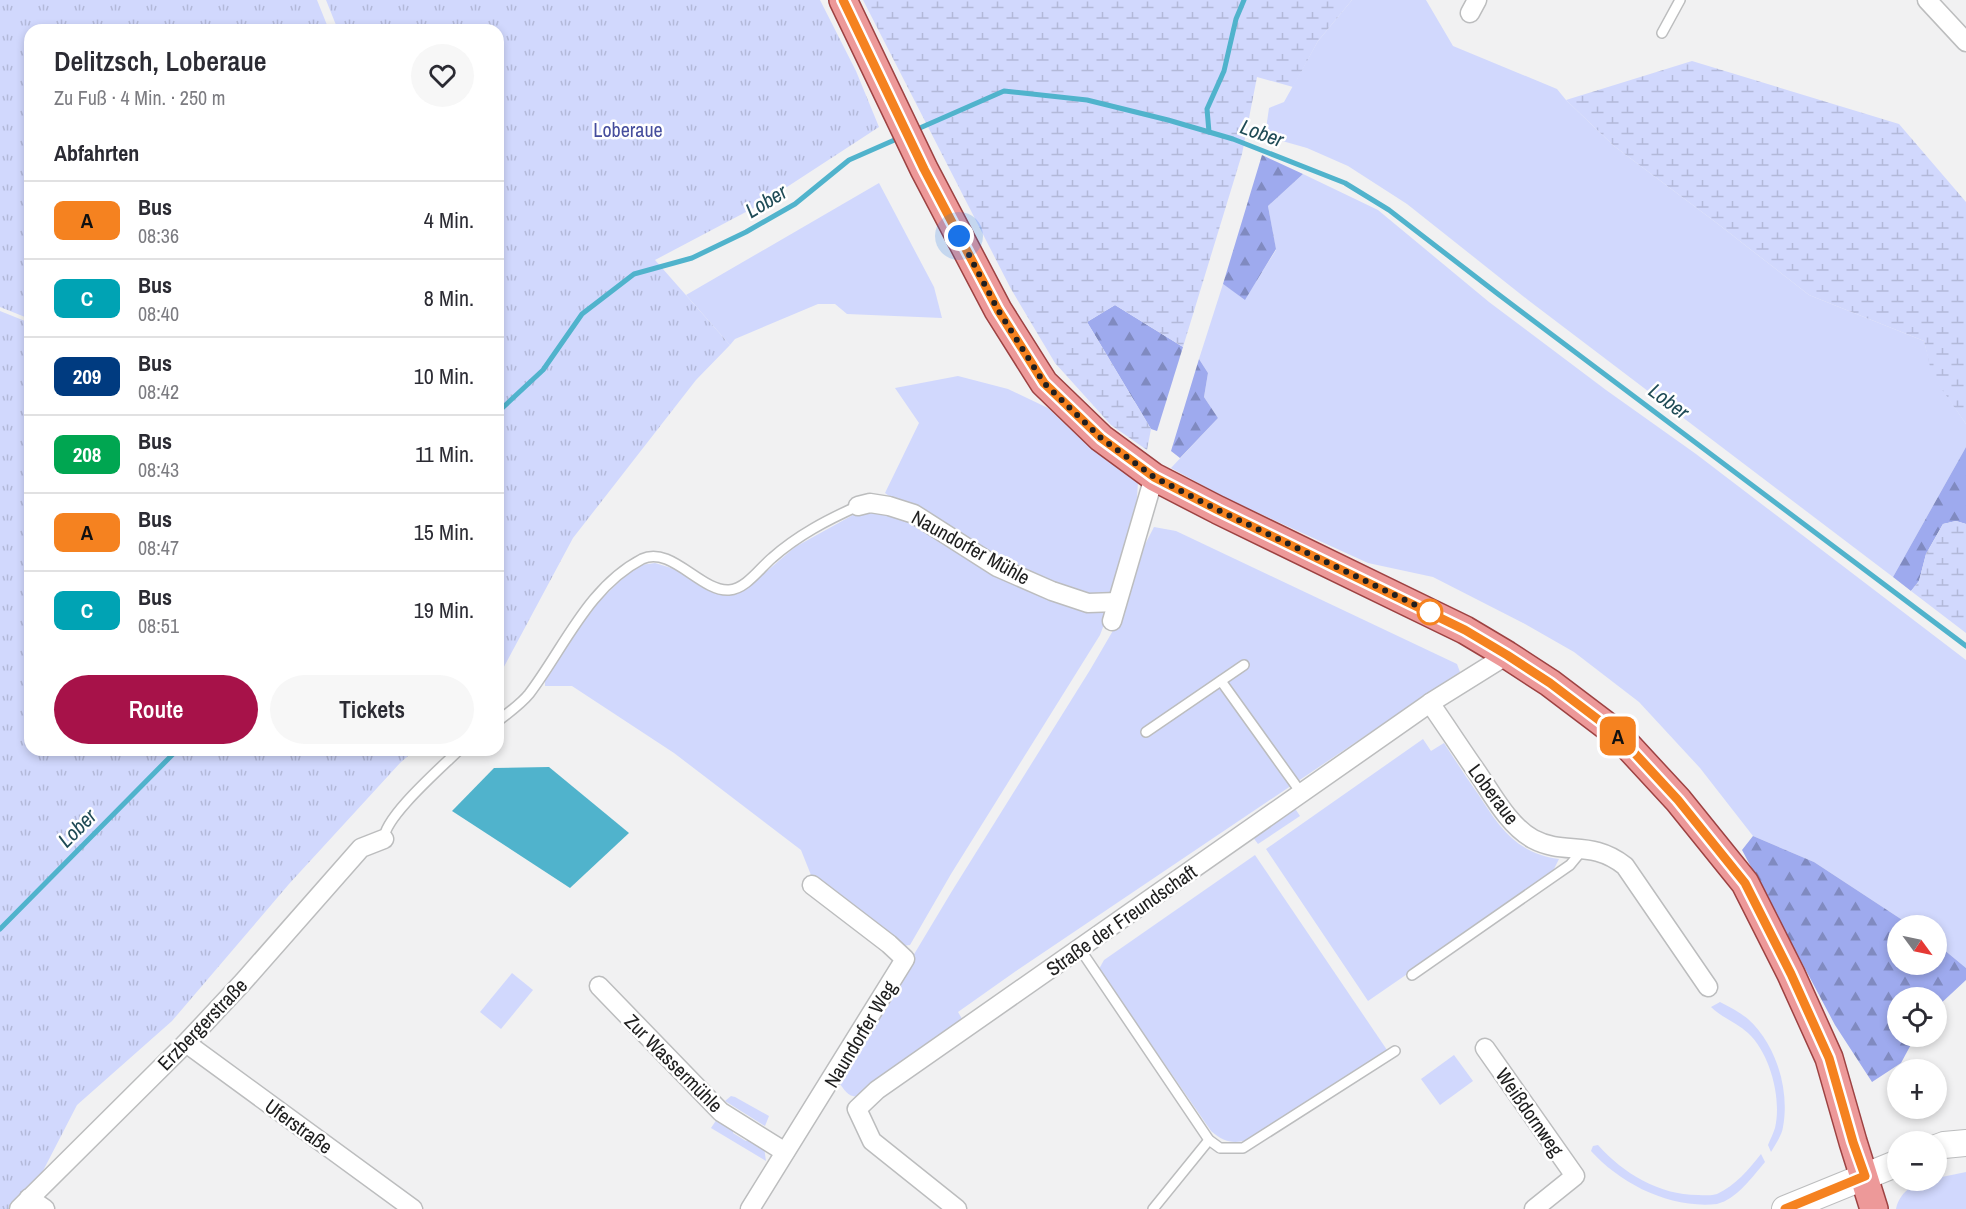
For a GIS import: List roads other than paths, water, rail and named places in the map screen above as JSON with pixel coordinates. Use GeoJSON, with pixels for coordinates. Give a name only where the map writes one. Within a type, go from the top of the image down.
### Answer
{"type":"FeatureCollection","features":[{"type":"Feature","properties":{"kind":"main road"},"geometry":{"type":"LineString","coordinates":[[843,0],[924,169],[998,310],[1044,383],[1101,438],[1154,477],[1465,630],[1507,655],[1550,683],[1616,733],[1678,800],[1745,883],[1791,974],[1829,1058],[1874,1209]]}},
{"type":"Feature","properties":{"kind":"street"},"geometry":{"type":"LineString","coordinates":[[1927,0],[1966,42]]}},
{"type":"Feature","properties":{"kind":"street"},"geometry":{"type":"LineString","coordinates":[[1112,621],[1154,477]]}},
{"type":"Feature","properties":{"kind":"street","name":"Naundorfer Mühle"},"geometry":{"type":"LineString","coordinates":[[858,506],[870,503],[890,506],[914,514],[997,567],[1052,591],[1088,603],[1117,602]]}},
{"type":"Feature","properties":{"kind":"street","name":"Straße der Freundschaft"},"geometry":{"type":"LineString","coordinates":[[957,1209],[872,1141],[857,1109],[877,1090],[1430,703],[1507,655]]}},
{"type":"Feature","properties":{"kind":"street","name":"Loberaue"},"geometry":{"type":"LineString","coordinates":[[1430,703],[1486,785],[1520,829],[1534,839],[1555,846],[1599,850],[1613,856],[1625,866],[1708,987]]}},
{"type":"Feature","properties":{"kind":"street","name":"Erzbergerstraße"},"geometry":{"type":"LineString","coordinates":[[24,1203],[186,1043],[361,848],[384,839]]}},
{"type":"Feature","properties":{"kind":"street","name":"Naundorfer Weg"},"geometry":{"type":"LineString","coordinates":[[750,1209],[905,959],[812,885]]}},
{"type":"Feature","properties":{"kind":"street","name":"Zur Wassermühle"},"geometry":{"type":"LineString","coordinates":[[599,986],[721,1112],[785,1152]]}},
{"type":"Feature","properties":{"kind":"street","name":"Uferstraße"},"geometry":{"type":"LineString","coordinates":[[186,1043],[413,1209]]}},
{"type":"Feature","properties":{"kind":"street","name":"Weißdornweg"},"geometry":{"type":"LineString","coordinates":[[1485,1048],[1575,1176],[1534,1209]]}},
{"type":"Feature","properties":{"kind":"street"},"geometry":{"type":"LineString","coordinates":[[1947,1145],[1966,1143]]}},
{"type":"Feature","properties":{"kind":"street"},"geometry":{"type":"LineString","coordinates":[[1785,1209],[1887,1167]]}},
{"type":"Feature","properties":{"kind":"street"},"geometry":{"type":"LineString","coordinates":[[24,1203],[45,1209]]}},
{"type":"Feature","properties":{"kind":"lane"},"geometry":{"type":"LineString","coordinates":[[1662,33],[1680,0]]}},
{"type":"Feature","properties":{"kind":"lane"},"geometry":{"type":"LineString","coordinates":[[504,716],[528,696],[587,607],[620,573],[645,558],[663,558],[681,566],[715,589],[731,590],[747,582],[794,539],[858,506]]}},
{"type":"Feature","properties":{"kind":"lane"},"geometry":{"type":"LineString","coordinates":[[1146,732],[1244,665]]}},
{"type":"Feature","properties":{"kind":"lane"},"geometry":{"type":"LineString","coordinates":[[1221,681],[1302,794]]}},
{"type":"Feature","properties":{"kind":"lane"},"geometry":{"type":"LineString","coordinates":[[384,839],[384,831],[405,802],[453,756]]}},
{"type":"Feature","properties":{"kind":"lane"},"geometry":{"type":"LineString","coordinates":[[1412,975],[1570,865],[1584,848]]}},
{"type":"Feature","properties":{"kind":"lane"},"geometry":{"type":"LineString","coordinates":[[1080,949],[1209,1140],[1220,1148],[1243,1148],[1395,1051]]}},
{"type":"Feature","properties":{"kind":"lane"},"geometry":{"type":"LineString","coordinates":[[1153,1209],[1209,1140]]}},
{"type":"Feature","properties":{"kind":"waterway"},"geometry":{"type":"LineString","coordinates":[[1209,132],[1207,109],[1224,71],[1236,19],[1244,0]]}},
{"type":"Feature","properties":{"kind":"waterway","name":"Lober"},"geometry":{"type":"LineString","coordinates":[[913,131],[1004,91],[1087,100],[1233,139],[1345,183],[1389,210],[1966,646]]}},
{"type":"Feature","properties":{"kind":"waterway","name":"Lober"},"geometry":{"type":"LineString","coordinates":[[504,406],[543,370],[582,314],[634,274],[692,258],[746,232],[795,204],[849,160],[899,138]]}},
{"type":"Feature","properties":{"kind":"waterway","name":"Lober"},"geometry":{"type":"LineString","coordinates":[[0,929],[171,756]]}}]}
